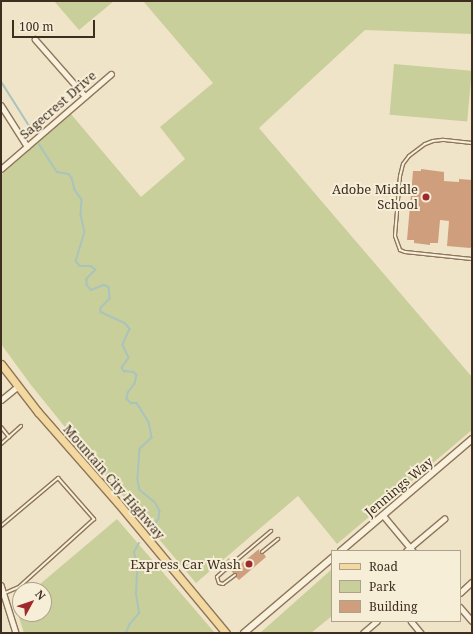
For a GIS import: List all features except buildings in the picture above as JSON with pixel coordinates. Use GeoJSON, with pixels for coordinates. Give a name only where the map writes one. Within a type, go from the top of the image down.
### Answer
{"type":"FeatureCollection","features":[{"type":"Feature","properties":{"kind":"main road","name":"Mountain City Highway"},"geometry":{"type":"LineString","coordinates":[[1,364],[38,412],[113,498],[226,633]]}},
{"type":"Feature","properties":{"kind":"street"},"geometry":{"type":"LineString","coordinates":[[35,39],[85,96]]}},
{"type":"Feature","properties":{"kind":"street","name":"Sagecrest Drive"},"geometry":{"type":"LineString","coordinates":[[1,168],[111,74]]}},
{"type":"Feature","properties":{"kind":"street"},"geometry":{"type":"LineString","coordinates":[[1,105],[27,146]]}},
{"type":"Feature","properties":{"kind":"street"},"geometry":{"type":"LineString","coordinates":[[1,400],[18,386]]}},
{"type":"Feature","properties":{"kind":"street","name":"Jennings Way"},"geometry":{"type":"LineString","coordinates":[[341,550],[472,439]]}},
{"type":"Feature","properties":{"kind":"street"},"geometry":{"type":"LineString","coordinates":[[383,515],[410,550],[444,519]]}},
{"type":"Feature","properties":{"kind":"street"},"geometry":{"type":"LineString","coordinates":[[244,633],[331,559]]}},
{"type":"Feature","properties":{"kind":"street"},"geometry":{"type":"LineString","coordinates":[[461,592],[472,582]]}},
{"type":"Feature","properties":{"kind":"street"},"geometry":{"type":"LineString","coordinates":[[1,585],[16,633]]}},
{"type":"Feature","properties":{"kind":"street"},"geometry":{"type":"LineString","coordinates":[[461,608],[472,621]]}},
{"type":"Feature","properties":{"kind":"street"},"geometry":{"type":"LineString","coordinates":[[363,633],[376,622]]}},
{"type":"Feature","properties":{"kind":"street"},"geometry":{"type":"LineString","coordinates":[[412,622],[421,633]]}},
{"type":"Feature","properties":{"kind":"lane"},"geometry":{"type":"LineString","coordinates":[[472,143],[442,140],[433,141],[425,144],[410,156],[403,164],[400,176],[395,236],[400,250],[405,252],[472,259]]}},
{"type":"Feature","properties":{"kind":"lane"},"geometry":{"type":"LineString","coordinates":[[1,444],[21,426]]}},
{"type":"Feature","properties":{"kind":"lane"},"geometry":{"type":"LineString","coordinates":[[1,427],[9,436]]}},
{"type":"Feature","properties":{"kind":"lane"},"geometry":{"type":"LineString","coordinates":[[1,526],[58,478],[94,519],[19,587],[4,594]]}},
{"type":"Feature","properties":{"kind":"lane"},"geometry":{"type":"LineString","coordinates":[[233,563],[271,531]]}},
{"type":"Feature","properties":{"kind":"lane"},"geometry":{"type":"LineString","coordinates":[[262,552],[278,539]]}},
{"type":"Feature","properties":{"kind":"lane"},"geometry":{"type":"LineString","coordinates":[[228,567],[217,576],[218,582],[223,584],[235,575]]}},
{"type":"Feature","properties":{"kind":"green space"},"geometry":{"type":"Polygon","coordinates":[[[54,1],[114,1],[79,30],[54,1]]]}},
{"type":"Feature","properties":{"kind":"green space"},"geometry":{"type":"Polygon","coordinates":[[[143,1],[472,1],[472,34],[365,30],[259,128],[472,377],[472,430],[337,544],[298,496],[196,583],[77,442],[31,385],[1,344],[1,175],[71,114],[141,197],[185,159],[160,127],[213,83],[143,1]]]}},
{"type":"Feature","properties":{"kind":"green space"},"geometry":{"type":"Polygon","coordinates":[[[394,64],[472,71],[467,122],[390,115],[394,64]]]}},
{"type":"Feature","properties":{"kind":"green space"},"geometry":{"type":"Polygon","coordinates":[[[117,519],[215,633],[24,633],[20,622],[52,622],[52,582],[42,582],[117,519]]]}},
{"type":"Feature","properties":{"kind":"green space"},"geometry":{"type":"Polygon","coordinates":[[[331,570],[331,617],[311,633],[260,633],[331,570]]]}},
{"type":"Feature","properties":{"kind":"waterway"},"geometry":{"type":"LineString","coordinates":[[1,81],[32,130]]}},
{"type":"Feature","properties":{"kind":"waterway"},"geometry":{"type":"LineString","coordinates":[[39,144],[57,172],[69,174],[72,178],[75,190],[82,200],[81,215],[85,232],[76,261],[80,266],[91,266],[96,270],[87,279],[87,285],[91,290],[104,285],[109,287],[110,299],[101,308],[101,312],[125,323],[130,329],[123,345],[129,358],[122,368],[124,371],[134,372],[137,375],[135,384],[128,393],[127,399],[131,403],[137,403],[149,422],[152,438],[140,449],[138,480],[140,490],[155,502],[160,511],[159,519],[153,527]]}},
{"type":"Feature","properties":{"kind":"waterway"},"geometry":{"type":"LineString","coordinates":[[126,633],[129,625],[139,613],[136,593],[137,571],[134,552],[139,543]]}},
{"type":"Feature","properties":{"kind":"place","name":"Adobe Middle School"},"geometry":{"type":"Point","coordinates":[426,197]}},
{"type":"Feature","properties":{"kind":"place","name":"Express Car Wash"},"geometry":{"type":"Point","coordinates":[249,564]}}]}
